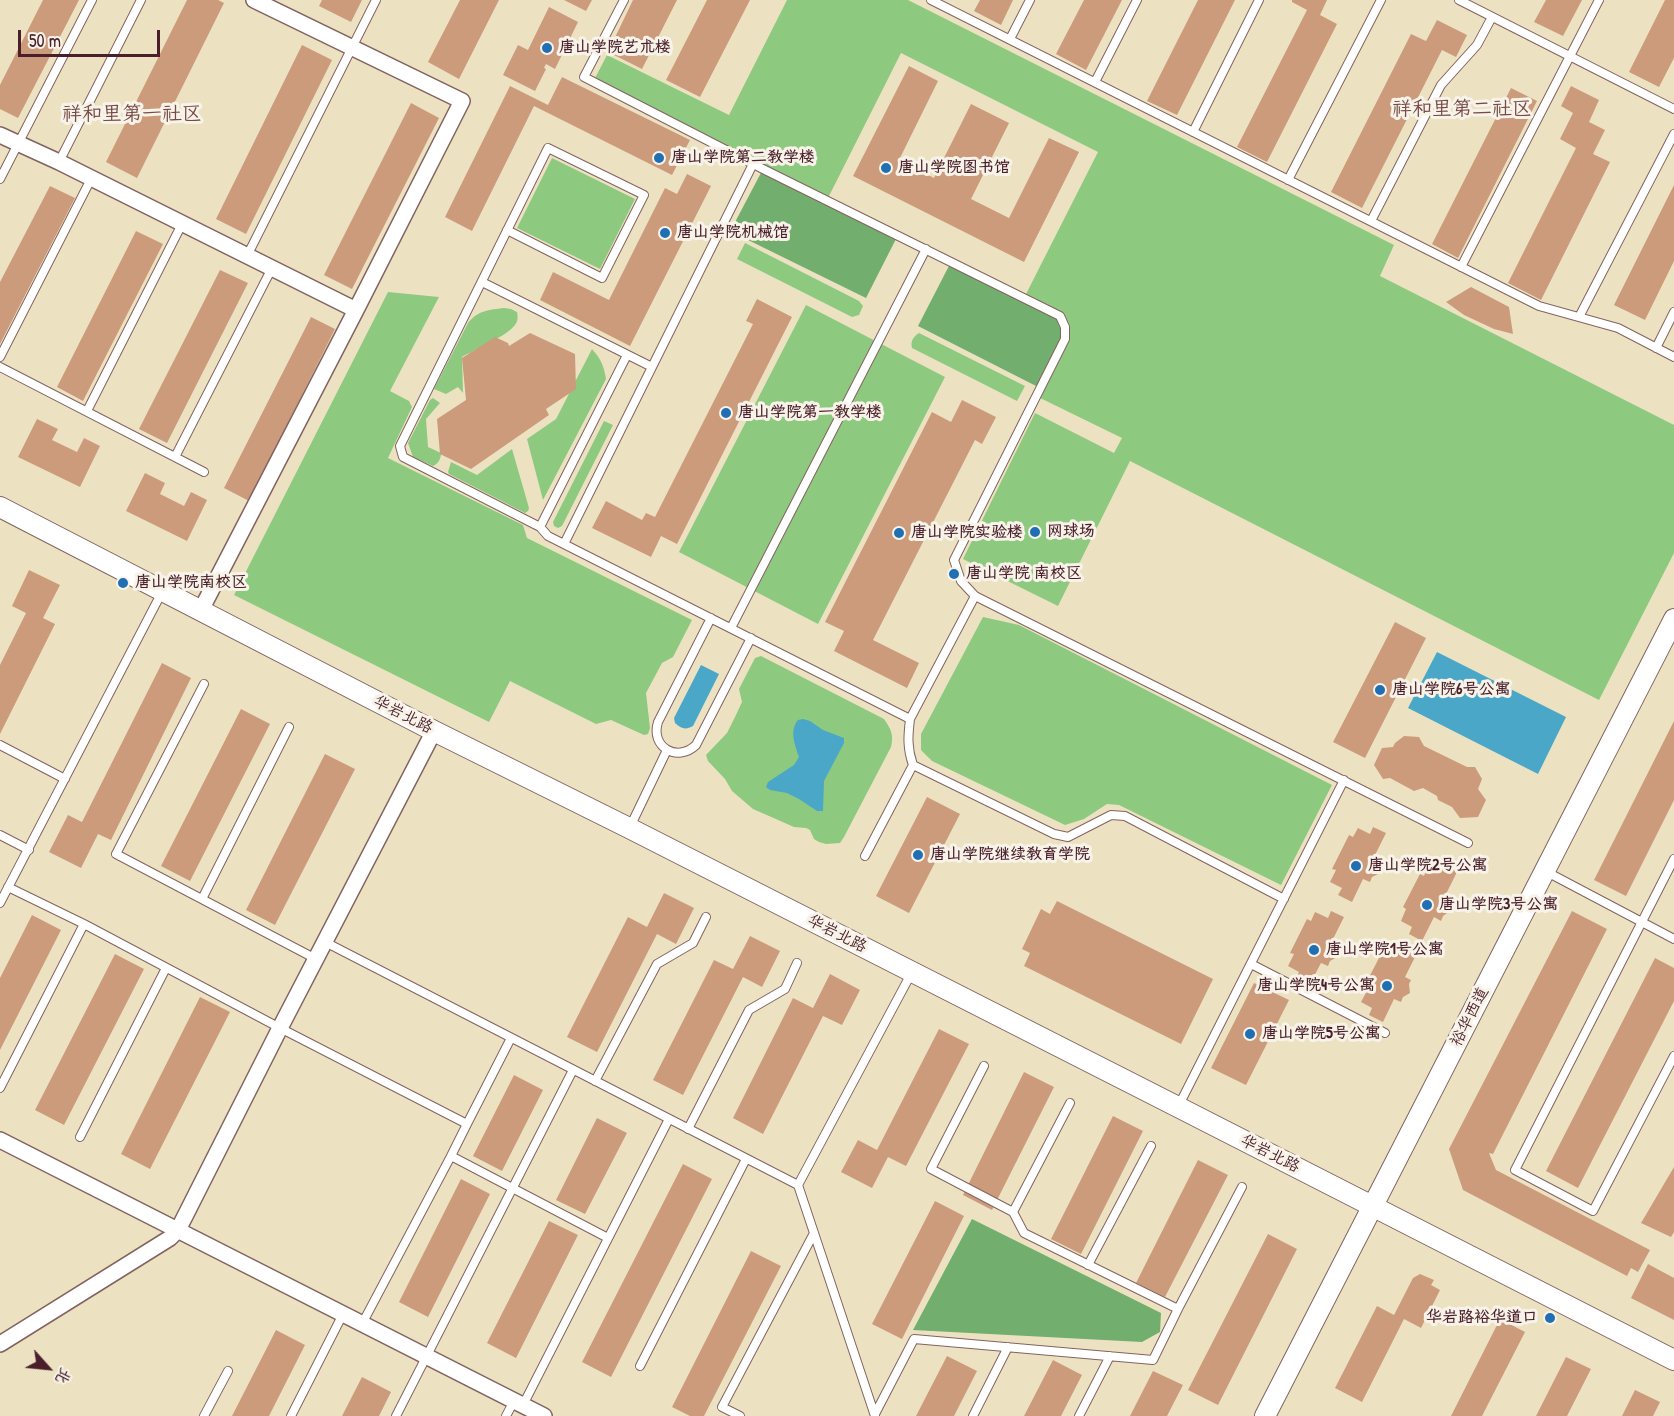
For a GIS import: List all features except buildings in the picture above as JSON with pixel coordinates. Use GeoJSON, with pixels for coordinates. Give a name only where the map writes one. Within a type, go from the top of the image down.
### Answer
{"type":"FeatureCollection","features":[{"type":"Feature","properties":{"kind":"street"},"geometry":{"type":"LineString","coordinates":[[201,610],[462,101],[254,0]]}},
{"type":"Feature","properties":{"kind":"street"},"geometry":{"type":"LineString","coordinates":[[0,135],[356,310]]}},
{"type":"Feature","properties":{"kind":"street","name":"华岩北路"},"geometry":{"type":"LineString","coordinates":[[0,507],[434,731],[1674,1360]]}},
{"type":"Feature","properties":{"kind":"street","name":"裕华西道"},"geometry":{"type":"LineString","coordinates":[[1266,1416],[1674,619]]}},
{"type":"Feature","properties":{"kind":"street"},"geometry":{"type":"LineString","coordinates":[[3,1338],[170,1238],[178,1230],[434,731]]}},
{"type":"Feature","properties":{"kind":"street"},"geometry":{"type":"LineString","coordinates":[[0,1140],[544,1416]]}},
{"type":"Feature","properties":{"kind":"lane"},"geometry":{"type":"LineString","coordinates":[[0,179],[92,0]]}},
{"type":"Feature","properties":{"kind":"lane"},"geometry":{"type":"LineString","coordinates":[[59,162],[141,0]]}},
{"type":"Feature","properties":{"kind":"lane"},"geometry":{"type":"LineString","coordinates":[[247,256],[376,0]]}},
{"type":"Feature","properties":{"kind":"lane"},"geometry":{"type":"LineString","coordinates":[[624,0],[584,78],[1060,316],[1065,327],[1065,339],[954,560],[961,581],[975,596],[1468,843]]}},
{"type":"Feature","properties":{"kind":"lane"},"geometry":{"type":"LineString","coordinates":[[932,0],[1539,306],[1618,328],[1674,357]]}},
{"type":"Feature","properties":{"kind":"lane"},"geometry":{"type":"LineString","coordinates":[[1010,39],[1030,0]]}},
{"type":"Feature","properties":{"kind":"lane"},"geometry":{"type":"LineString","coordinates":[[1095,82],[1137,0]]}},
{"type":"Feature","properties":{"kind":"lane"},"geometry":{"type":"LineString","coordinates":[[1193,132],[1259,0]]}},
{"type":"Feature","properties":{"kind":"lane"},"geometry":{"type":"LineString","coordinates":[[1288,180],[1381,0]]}},
{"type":"Feature","properties":{"kind":"lane"},"geometry":{"type":"LineString","coordinates":[[1459,0],[1674,109]]}},
{"type":"Feature","properties":{"kind":"lane"},"geometry":{"type":"LineString","coordinates":[[1476,8],[1480,0]]}},
{"type":"Feature","properties":{"kind":"lane"},"geometry":{"type":"LineString","coordinates":[[1461,267],[1599,0]]}},
{"type":"Feature","properties":{"kind":"lane"},"geometry":{"type":"LineString","coordinates":[[1371,221],[1441,85],[1477,45],[1492,17]]}},
{"type":"Feature","properties":{"kind":"lane"},"geometry":{"type":"LineString","coordinates":[[1580,317],[1674,134]]}},
{"type":"Feature","properties":{"kind":"lane"},"geometry":{"type":"LineString","coordinates":[[507,230],[602,278],[644,195],[548,148],[507,230],[482,282],[400,446],[403,457],[540,527],[548,536],[910,719]]}},
{"type":"Feature","properties":{"kind":"lane"},"geometry":{"type":"LineString","coordinates":[[564,544],[753,164]]}},
{"type":"Feature","properties":{"kind":"lane"},"geometry":{"type":"LineString","coordinates":[[0,357],[92,179]]}},
{"type":"Feature","properties":{"kind":"lane"},"geometry":{"type":"LineString","coordinates":[[87,411],[182,224]]}},
{"type":"Feature","properties":{"kind":"lane"},"geometry":{"type":"LineString","coordinates":[[730,628],[926,249]]}},
{"type":"Feature","properties":{"kind":"lane"},"geometry":{"type":"LineString","coordinates":[[175,457],[272,268]]}},
{"type":"Feature","properties":{"kind":"lane"},"geometry":{"type":"LineString","coordinates":[[482,282],[652,367]]}},
{"type":"Feature","properties":{"kind":"lane"},"geometry":{"type":"LineString","coordinates":[[1656,348],[1674,312]]}},
{"type":"Feature","properties":{"kind":"lane"},"geometry":{"type":"LineString","coordinates":[[540,527],[627,355]]}},
{"type":"Feature","properties":{"kind":"lane"},"geometry":{"type":"LineString","coordinates":[[0,367],[204,472]]}},
{"type":"Feature","properties":{"kind":"lane"},"geometry":{"type":"LineString","coordinates":[[0,903],[162,591]]}},
{"type":"Feature","properties":{"kind":"lane"},"geometry":{"type":"LineString","coordinates":[[975,596],[910,719],[908,752],[913,765],[1054,834],[1068,837],[1111,815],[1125,816],[1284,899]]}},
{"type":"Feature","properties":{"kind":"lane"},"geometry":{"type":"LineString","coordinates":[[711,618],[658,722],[656,729],[658,743],[667,750],[678,754],[685,753],[696,745],[751,638]]}},
{"type":"Feature","properties":{"kind":"lane"},"geometry":{"type":"LineString","coordinates":[[204,684],[116,854],[316,959]]}},
{"type":"Feature","properties":{"kind":"lane"},"geometry":{"type":"LineString","coordinates":[[202,899],[289,727]]}},
{"type":"Feature","properties":{"kind":"lane"},"geometry":{"type":"LineString","coordinates":[[0,745],[65,779]]}},
{"type":"Feature","properties":{"kind":"lane"},"geometry":{"type":"LineString","coordinates":[[629,828],[667,750]]}},
{"type":"Feature","properties":{"kind":"lane"},"geometry":{"type":"LineString","coordinates":[[866,856],[913,765]]}},
{"type":"Feature","properties":{"kind":"lane"},"geometry":{"type":"LineString","coordinates":[[1178,1107],[1344,780]]}},
{"type":"Feature","properties":{"kind":"lane"},"geometry":{"type":"LineString","coordinates":[[0,835],[29,850]]}},
{"type":"Feature","properties":{"kind":"lane"},"geometry":{"type":"LineString","coordinates":[[1674,859],[1515,1170],[1593,1211],[1674,1056]]}},
{"type":"Feature","properties":{"kind":"lane"},"geometry":{"type":"LineString","coordinates":[[1545,871],[1674,939]]}},
{"type":"Feature","properties":{"kind":"lane"},"geometry":{"type":"LineString","coordinates":[[8,887],[84,924],[467,1124]]}},
{"type":"Feature","properties":{"kind":"lane"},"geometry":{"type":"LineString","coordinates":[[594,1081],[657,964],[693,943],[706,917]]}},
{"type":"Feature","properties":{"kind":"lane"},"geometry":{"type":"LineString","coordinates":[[0,1088],[84,924]]}},
{"type":"Feature","properties":{"kind":"lane"},"geometry":{"type":"LineString","coordinates":[[325,942],[798,1185],[875,1415]]}},
{"type":"Feature","properties":{"kind":"lane"},"geometry":{"type":"LineString","coordinates":[[688,1129],[749,1010],[785,989],[797,963]]}},
{"type":"Feature","properties":{"kind":"lane"},"geometry":{"type":"LineString","coordinates":[[1251,964],[1385,1033]]}},
{"type":"Feature","properties":{"kind":"lane"},"geometry":{"type":"LineString","coordinates":[[80,1137],[166,968]]}},
{"type":"Feature","properties":{"kind":"lane"},"geometry":{"type":"LineString","coordinates":[[798,1185],[912,972]]}},
{"type":"Feature","properties":{"kind":"lane"},"geometry":{"type":"LineString","coordinates":[[362,1324],[512,1038]]}},
{"type":"Feature","properties":{"kind":"lane"},"geometry":{"type":"LineString","coordinates":[[984,1066],[931,1169],[1013,1212],[1024,1233],[1178,1309]]}},
{"type":"Feature","properties":{"kind":"lane"},"geometry":{"type":"LineString","coordinates":[[396,1416],[573,1070]]}},
{"type":"Feature","properties":{"kind":"lane"},"geometry":{"type":"LineString","coordinates":[[1013,1212],[1070,1103]]}},
{"type":"Feature","properties":{"kind":"lane"},"geometry":{"type":"LineString","coordinates":[[506,1416],[518,1403],[608,1238],[669,1119]]}},
{"type":"Feature","properties":{"kind":"lane"},"geometry":{"type":"LineString","coordinates":[[1088,1265],[1151,1146]]}},
{"type":"Feature","properties":{"kind":"lane"},"geometry":{"type":"LineString","coordinates":[[451,1156],[608,1238]]}},
{"type":"Feature","properties":{"kind":"lane"},"geometry":{"type":"LineString","coordinates":[[640,1366],[746,1159]]}},
{"type":"Feature","properties":{"kind":"lane"},"geometry":{"type":"LineString","coordinates":[[875,1415],[914,1339],[1153,1360],[1242,1187]]}},
{"type":"Feature","properties":{"kind":"lane"},"geometry":{"type":"LineString","coordinates":[[740,1416],[722,1407],[814,1233]]}},
{"type":"Feature","properties":{"kind":"lane"},"geometry":{"type":"LineString","coordinates":[[291,1416],[343,1314]]}},
{"type":"Feature","properties":{"kind":"lane"},"geometry":{"type":"LineString","coordinates":[[973,1416],[1008,1347]]}},
{"type":"Feature","properties":{"kind":"lane"},"geometry":{"type":"LineString","coordinates":[[1079,1416],[1110,1356]]}},
{"type":"Feature","properties":{"kind":"lane"},"geometry":{"type":"LineString","coordinates":[[204,1416],[228,1371]]}},
{"type":"Feature","properties":{"kind":"green space"},"geometry":{"type":"Polygon","coordinates":[[[787,0],[908,0],[1394,245],[1380,276],[1674,425],[1674,553],[1599,700],[1130,461],[1058,606],[963,559],[1035,413],[1114,453],[1122,438],[1036,396],[1065,339],[1024,298],[1098,152],[901,53],[827,200],[593,82],[607,55],[729,115],[787,0]]]}},
{"type":"Feature","properties":{"kind":"green space"},"geometry":{"type":"Polygon","coordinates":[[[552,158],[635,199],[600,269],[517,228],[552,158]]]}},
{"type":"Feature","properties":{"kind":"green space"},"geometry":{"type":"Polygon","coordinates":[[[763,169],[898,235],[866,298],[744,238],[733,226],[763,169]]]}},
{"type":"Feature","properties":{"kind":"green space"},"geometry":{"type":"Polygon","coordinates":[[[745,243],[859,301],[863,306],[859,315],[852,317],[737,259],[745,243]]]}},
{"type":"Feature","properties":{"kind":"green space"},"geometry":{"type":"Polygon","coordinates":[[[951,262],[1060,316],[1065,339],[1040,388],[918,326],[951,262]]]}},
{"type":"Feature","properties":{"kind":"green space"},"geometry":{"type":"Polygon","coordinates":[[[388,292],[439,297],[390,391],[409,401],[412,407],[388,458],[523,525],[527,538],[692,620],[673,657],[662,663],[646,693],[650,728],[648,734],[644,735],[611,720],[596,724],[510,681],[489,722],[234,595],[388,292]]]}},
{"type":"Feature","properties":{"kind":"green space"},"geometry":{"type":"Polygon","coordinates":[[[806,305],[945,377],[818,624],[679,552],[806,305]]]}},
{"type":"Feature","properties":{"kind":"green space"},"geometry":{"type":"Polygon","coordinates":[[[504,308],[517,312],[517,322],[505,334],[462,357],[463,393],[458,387],[446,394],[434,389],[468,323],[480,313],[504,308]]]}},
{"type":"Feature","properties":{"kind":"green space"},"geometry":{"type":"Polygon","coordinates":[[[919,333],[1025,386],[1017,401],[912,348],[913,339],[919,333]]]}},
{"type":"Feature","properties":{"kind":"green space"},"geometry":{"type":"Polygon","coordinates":[[[592,349],[602,363],[606,379],[543,500],[527,439],[556,419],[592,349]]]}},
{"type":"Feature","properties":{"kind":"green space"},"geometry":{"type":"Polygon","coordinates":[[[433,398],[440,403],[426,419],[428,447],[441,453],[439,461],[433,466],[413,457],[408,443],[433,398]]]}},
{"type":"Feature","properties":{"kind":"green space"},"geometry":{"type":"Polygon","coordinates":[[[604,421],[613,425],[562,526],[558,528],[553,522],[604,421]]]}},
{"type":"Feature","properties":{"kind":"green space"},"geometry":{"type":"Polygon","coordinates":[[[512,449],[529,508],[525,513],[448,472],[451,462],[477,475],[512,449]]]}},
{"type":"Feature","properties":{"kind":"green space"},"geometry":{"type":"Polygon","coordinates":[[[983,617],[1019,625],[1332,785],[1281,885],[1119,805],[1107,804],[1084,819],[1065,825],[932,761],[921,750],[921,734],[983,617]]]}},
{"type":"Feature","properties":{"kind":"green space"},"geometry":{"type":"Polygon","coordinates":[[[761,656],[884,719],[890,729],[891,747],[840,843],[819,842],[806,828],[794,827],[753,809],[732,791],[725,779],[708,761],[706,755],[727,733],[742,702],[739,689],[755,658],[761,656]]]}},
{"type":"Feature","properties":{"kind":"green space"},"geometry":{"type":"Polygon","coordinates":[[[972,1219],[1161,1313],[1160,1332],[1142,1342],[913,1330],[972,1219]]]}},
{"type":"Feature","properties":{"kind":"water"},"geometry":{"type":"Polygon","coordinates":[[[1437,652],[1566,717],[1538,774],[1408,708],[1437,652]]]}},
{"type":"Feature","properties":{"kind":"water"},"geometry":{"type":"Polygon","coordinates":[[[701,665],[719,674],[693,726],[681,728],[675,723],[674,718],[701,665]]]}},
{"type":"Feature","properties":{"kind":"water"},"geometry":{"type":"Polygon","coordinates":[[[803,719],[844,738],[844,743],[824,781],[823,811],[817,811],[787,793],[766,787],[768,782],[794,765],[799,757],[793,733],[795,724],[798,720],[803,719]]]}},
{"type":"Feature","properties":{"kind":"place","name":"唐山学院艺术楼"},"geometry":{"type":"Point","coordinates":[547,48]}},
{"type":"Feature","properties":{"kind":"place","name":"唐山学院第二教学楼"},"geometry":{"type":"Point","coordinates":[659,158]}},
{"type":"Feature","properties":{"kind":"place","name":"唐山学院图书馆"},"geometry":{"type":"Point","coordinates":[886,168]}},
{"type":"Feature","properties":{"kind":"place","name":"唐山学院机械馆"},"geometry":{"type":"Point","coordinates":[665,233]}},
{"type":"Feature","properties":{"kind":"place","name":"唐山学院第一教学楼"},"geometry":{"type":"Point","coordinates":[726,413]}},
{"type":"Feature","properties":{"kind":"place","name":"网球场"},"geometry":{"type":"Point","coordinates":[1035,532]}},
{"type":"Feature","properties":{"kind":"place","name":"唐山学院实验楼"},"geometry":{"type":"Point","coordinates":[899,533]}},
{"type":"Feature","properties":{"kind":"place","name":"唐山学院 南校区"},"geometry":{"type":"Point","coordinates":[954,574]}},
{"type":"Feature","properties":{"kind":"place","name":"唐山学院南校区"},"geometry":{"type":"Point","coordinates":[123,583]}},
{"type":"Feature","properties":{"kind":"place","name":"唐山学院6号公寓"},"geometry":{"type":"Point","coordinates":[1380,690]}},
{"type":"Feature","properties":{"kind":"place","name":"唐山学院继续教育学院"},"geometry":{"type":"Point","coordinates":[918,855]}},
{"type":"Feature","properties":{"kind":"place","name":"唐山学院2号公寓"},"geometry":{"type":"Point","coordinates":[1356,866]}},
{"type":"Feature","properties":{"kind":"place","name":"唐山学院3号公寓"},"geometry":{"type":"Point","coordinates":[1427,905]}},
{"type":"Feature","properties":{"kind":"place","name":"唐山学院1号公寓"},"geometry":{"type":"Point","coordinates":[1314,950]}},
{"type":"Feature","properties":{"kind":"place","name":"唐山学院4号公寓"},"geometry":{"type":"Point","coordinates":[1387,986]}},
{"type":"Feature","properties":{"kind":"place","name":"唐山学院5号公寓"},"geometry":{"type":"Point","coordinates":[1250,1034]}},
{"type":"Feature","properties":{"kind":"place","name":"华岩路裕华道口"},"geometry":{"type":"Point","coordinates":[1550,1318]}},
{"type":"Feature","properties":{"kind":"district","name":"祥和里第二社区"},"geometry":{"type":"Point","coordinates":[1462,110]}},
{"type":"Feature","properties":{"kind":"district","name":"祥和里第一社区"},"geometry":{"type":"Point","coordinates":[132,115]}}]}
